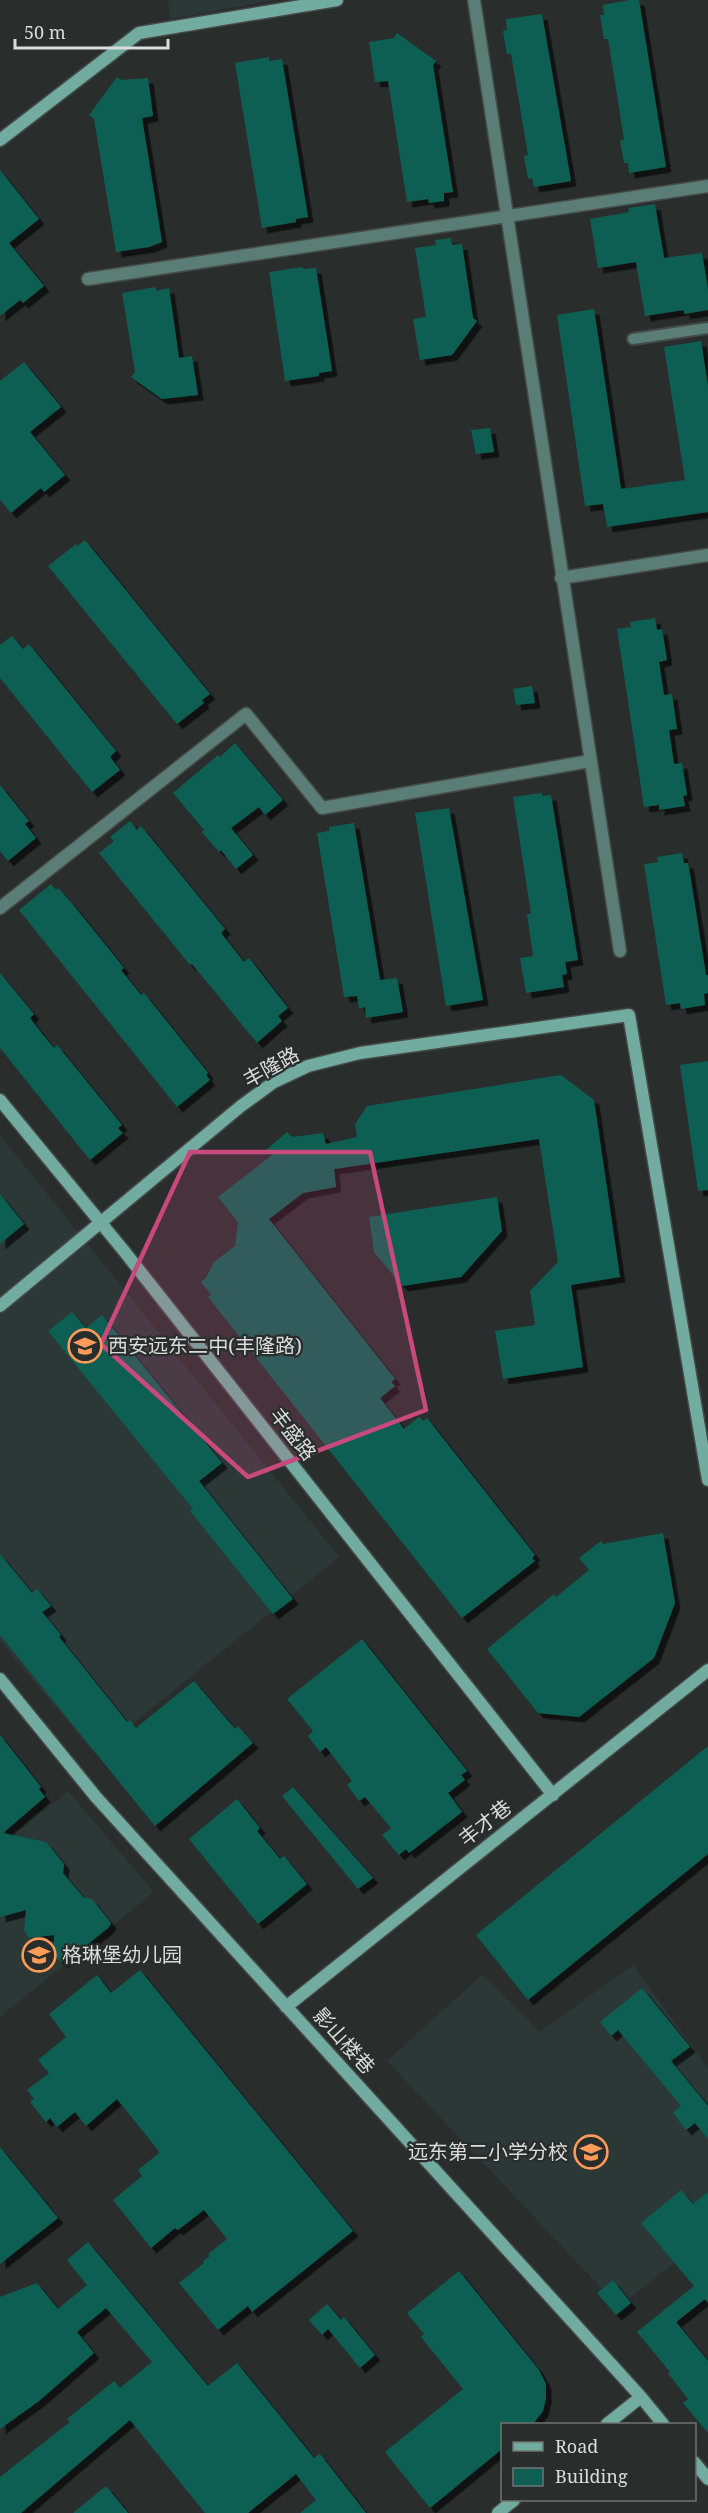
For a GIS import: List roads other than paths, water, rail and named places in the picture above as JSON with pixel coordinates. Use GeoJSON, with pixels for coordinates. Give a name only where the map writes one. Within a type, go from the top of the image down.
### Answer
{"type":"FeatureCollection","features":[{"type":"Feature","properties":{"kind":"street"},"geometry":{"type":"LineString","coordinates":[[0,141],[139,33],[337,0]]}},
{"type":"Feature","properties":{"kind":"street"},"geometry":{"type":"LineString","coordinates":[[474,0],[620,951]]}},
{"type":"Feature","properties":{"kind":"street"},"geometry":{"type":"LineString","coordinates":[[88,279],[708,186]]}},
{"type":"Feature","properties":{"kind":"street"},"geometry":{"type":"LineString","coordinates":[[561,578],[708,555]]}},
{"type":"Feature","properties":{"kind":"street"},"geometry":{"type":"LineString","coordinates":[[0,908],[246,714],[321,808],[590,761]]}},
{"type":"Feature","properties":{"kind":"street","name":"丰隆路"},"geometry":{"type":"LineString","coordinates":[[0,1306],[241,1106],[274,1082],[308,1066],[360,1053],[629,1015],[708,1480]]}},
{"type":"Feature","properties":{"kind":"street","name":"丰盛路"},"geometry":{"type":"LineString","coordinates":[[0,1100],[553,1795]]}},
{"type":"Feature","properties":{"kind":"street","name":"丰才巷"},"geometry":{"type":"LineString","coordinates":[[286,2007],[708,1670]]}},
{"type":"Feature","properties":{"kind":"street","name":"影山楼巷"},"geometry":{"type":"LineString","coordinates":[[0,1679],[96,1797],[662,2423]]}},
{"type":"Feature","properties":{"kind":"street"},"geometry":{"type":"LineString","coordinates":[[608,2423],[641,2397]]}},
{"type":"Feature","properties":{"kind":"street"},"geometry":{"type":"LineString","coordinates":[[696,2464],[708,2479]]}},
{"type":"Feature","properties":{"kind":"street"},"geometry":{"type":"LineString","coordinates":[[498,2513],[512,2501]]}},
{"type":"Feature","properties":{"kind":"lane"},"geometry":{"type":"LineString","coordinates":[[633,339],[708,328]]}},
{"type":"Feature","properties":{"kind":"place","name":"西安远东二中(丰隆路)"},"geometry":{"type":"Point","coordinates":[85,1346]}},
{"type":"Feature","properties":{"kind":"place","name":"格琳堡幼儿园"},"geometry":{"type":"Point","coordinates":[39,1955]}},
{"type":"Feature","properties":{"kind":"place","name":"远东第二小学分校"},"geometry":{"type":"Point","coordinates":[591,2152]}}]}
